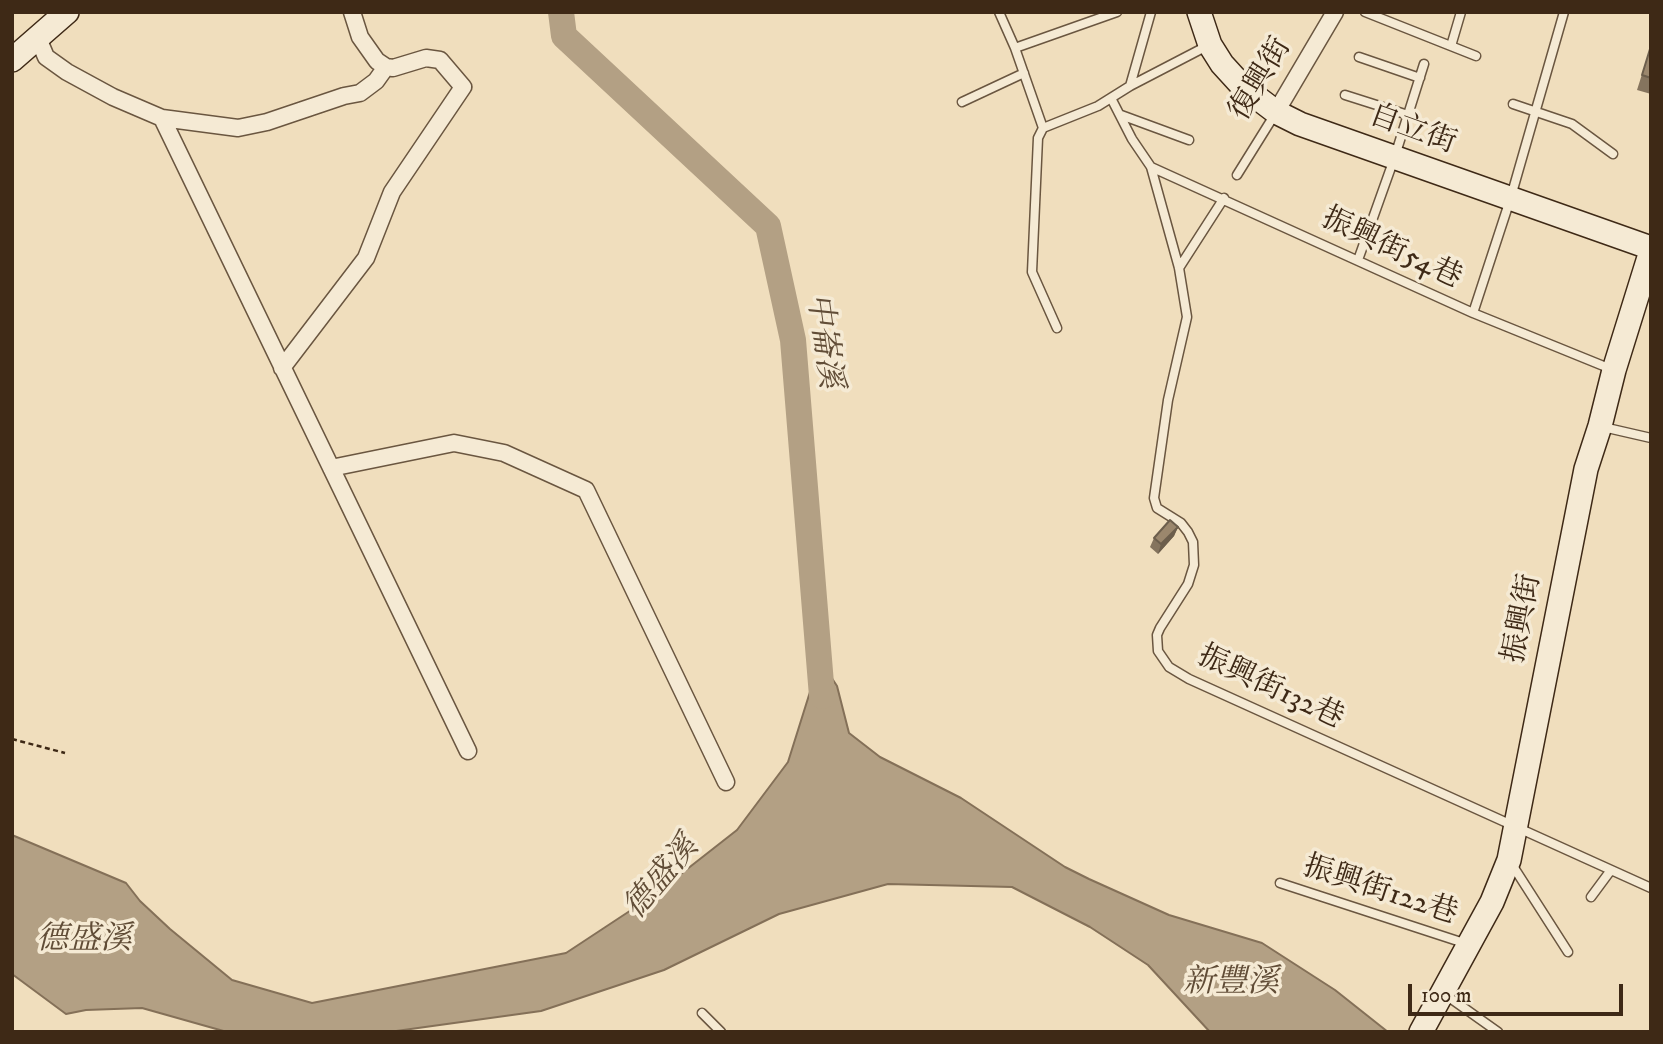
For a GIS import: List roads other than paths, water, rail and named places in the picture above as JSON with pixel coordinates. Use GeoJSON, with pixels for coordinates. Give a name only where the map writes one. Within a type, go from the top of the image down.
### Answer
{"type":"FeatureCollection","features":[{"type":"Feature","properties":{"kind":"street"},"geometry":{"type":"LineString","coordinates":[[12,60],[67,12]]}},
{"type":"Feature","properties":{"kind":"street"},"geometry":{"type":"LineString","coordinates":[[282,368],[366,258],[392,191],[463,87],[440,60],[426,58],[393,68],[377,61],[359,37],[352,12]]}},
{"type":"Feature","properties":{"kind":"street","name":"自立街"},"geometry":{"type":"LineString","coordinates":[[1199,12],[1210,45],[1222,64],[1242,86],[1276,112],[1300,124],[1394,159],[1651,249]]}},
{"type":"Feature","properties":{"kind":"street","name":"復興街"},"geometry":{"type":"LineString","coordinates":[[1276,112],[1335,12]]}},
{"type":"Feature","properties":{"kind":"street"},"geometry":{"type":"LineString","coordinates":[[38,38],[46,57],[113,97],[162,118],[228,127],[267,122],[360,93],[376,80],[386,67]]}},
{"type":"Feature","properties":{"kind":"street"},"geometry":{"type":"LineString","coordinates":[[162,118],[468,751]]}},
{"type":"Feature","properties":{"kind":"street","name":"振興街"},"geometry":{"type":"LineString","coordinates":[[1421,1032],[1492,902],[1509,860],[1576,512],[1614,370],[1651,249]]}},
{"type":"Feature","properties":{"kind":"street"},"geometry":{"type":"LineString","coordinates":[[331,468],[454,443],[504,453],[586,490],[726,782]]}},
{"type":"Feature","properties":{"kind":"lane"},"geometry":{"type":"LineString","coordinates":[[999,12],[1015,48],[1043,128]]}},
{"type":"Feature","properties":{"kind":"lane"},"geometry":{"type":"LineString","coordinates":[[1015,48],[1117,12]]}},
{"type":"Feature","properties":{"kind":"lane"},"geometry":{"type":"LineString","coordinates":[[1130,86],[1151,12]]}},
{"type":"Feature","properties":{"kind":"lane"},"geometry":{"type":"LineString","coordinates":[[1365,12],[1476,56]]}},
{"type":"Feature","properties":{"kind":"lane"},"geometry":{"type":"LineString","coordinates":[[1451,46],[1461,12]]}},
{"type":"Feature","properties":{"kind":"lane"},"geometry":{"type":"LineString","coordinates":[[1473,313],[1510,200],[1564,12]]}},
{"type":"Feature","properties":{"kind":"lane"},"geometry":{"type":"LineString","coordinates":[[1057,328],[1032,272],[1038,138],[1043,128],[1098,106],[1130,86],[1210,45]]}},
{"type":"Feature","properties":{"kind":"lane"},"geometry":{"type":"LineString","coordinates":[[1359,57],[1420,78]]}},
{"type":"Feature","properties":{"kind":"lane"},"geometry":{"type":"LineString","coordinates":[[1358,260],[1424,64]]}},
{"type":"Feature","properties":{"kind":"lane"},"geometry":{"type":"LineString","coordinates":[[962,102],[1024,73]]}},
{"type":"Feature","properties":{"kind":"lane"},"geometry":{"type":"LineString","coordinates":[[1345,95],[1408,114]]}},
{"type":"Feature","properties":{"kind":"lane"},"geometry":{"type":"LineString","coordinates":[[1111,98],[1132,139],[1151,167],[1180,268]]}},
{"type":"Feature","properties":{"kind":"lane"},"geometry":{"type":"LineString","coordinates":[[1513,104],[1572,124],[1613,153]]}},
{"type":"Feature","properties":{"kind":"lane","name":"復興街"},"geometry":{"type":"LineString","coordinates":[[1237,175],[1276,112]]}},
{"type":"Feature","properties":{"kind":"lane"},"geometry":{"type":"LineString","coordinates":[[1121,115],[1189,140]]}},
{"type":"Feature","properties":{"kind":"lane","name":"振興街54巷"},"geometry":{"type":"LineString","coordinates":[[1151,167],[1473,313],[1614,370]]}},
{"type":"Feature","properties":{"kind":"lane"},"geometry":{"type":"LineString","coordinates":[[1180,268],[1223,198]]}},
{"type":"Feature","properties":{"kind":"lane","name":"振興街132巷"},"geometry":{"type":"LineString","coordinates":[[1180,268],[1186,317],[1168,400],[1154,498],[1157,508],[1181,523],[1188,532],[1193,542],[1194,565],[1188,584],[1157,635],[1158,651],[1169,667],[1189,679],[1517,828]]}},
{"type":"Feature","properties":{"kind":"lane"},"geometry":{"type":"LineString","coordinates":[[1600,426],[1651,439]]}},
{"type":"Feature","properties":{"kind":"lane"},"geometry":{"type":"LineString","coordinates":[[1517,828],[1651,888]]}},
{"type":"Feature","properties":{"kind":"lane"},"geometry":{"type":"LineString","coordinates":[[1509,860],[1568,952]]}},
{"type":"Feature","properties":{"kind":"lane"},"geometry":{"type":"LineString","coordinates":[[1591,897],[1611,870]]}},
{"type":"Feature","properties":{"kind":"lane","name":"振興街122巷"},"geometry":{"type":"LineString","coordinates":[[1280,883],[1467,944]]}},
{"type":"Feature","properties":{"kind":"lane"},"geometry":{"type":"LineString","coordinates":[[1442,992],[1498,1032]]}},
{"type":"Feature","properties":{"kind":"lane"},"geometry":{"type":"LineString","coordinates":[[702,1013],[721,1032]]}},
{"type":"Feature","properties":{"kind":"water","name":"德盛溪"},"geometry":{"type":"Polygon","coordinates":[[[820,660],[837,686],[849,733],[880,757],[961,798],[1065,867],[1089,879],[1169,915],[1262,943],[1335,990],[1388,1032],[1210,1032],[1148,965],[1090,927],[1012,887],[888,884],[779,914],[664,970],[541,1011],[389,1032],[227,1032],[142,1008],[86,1010],[66,1014],[12,974],[12,835],[126,883],[140,901],[170,929],[232,980],[312,1003],[566,953],[654,895],[737,830],[788,762],[820,660]]]}},
{"type":"Feature","properties":{"kind":"waterway","name":"中崙溪"},"geometry":{"type":"LineString","coordinates":[[561,12],[564,36],[768,226],[793,340],[822,696]]}},
{"type":"Feature","properties":{"kind":"water label","name":"新豐溪"},"geometry":{"type":"Point","coordinates":[1231,984]}}]}
